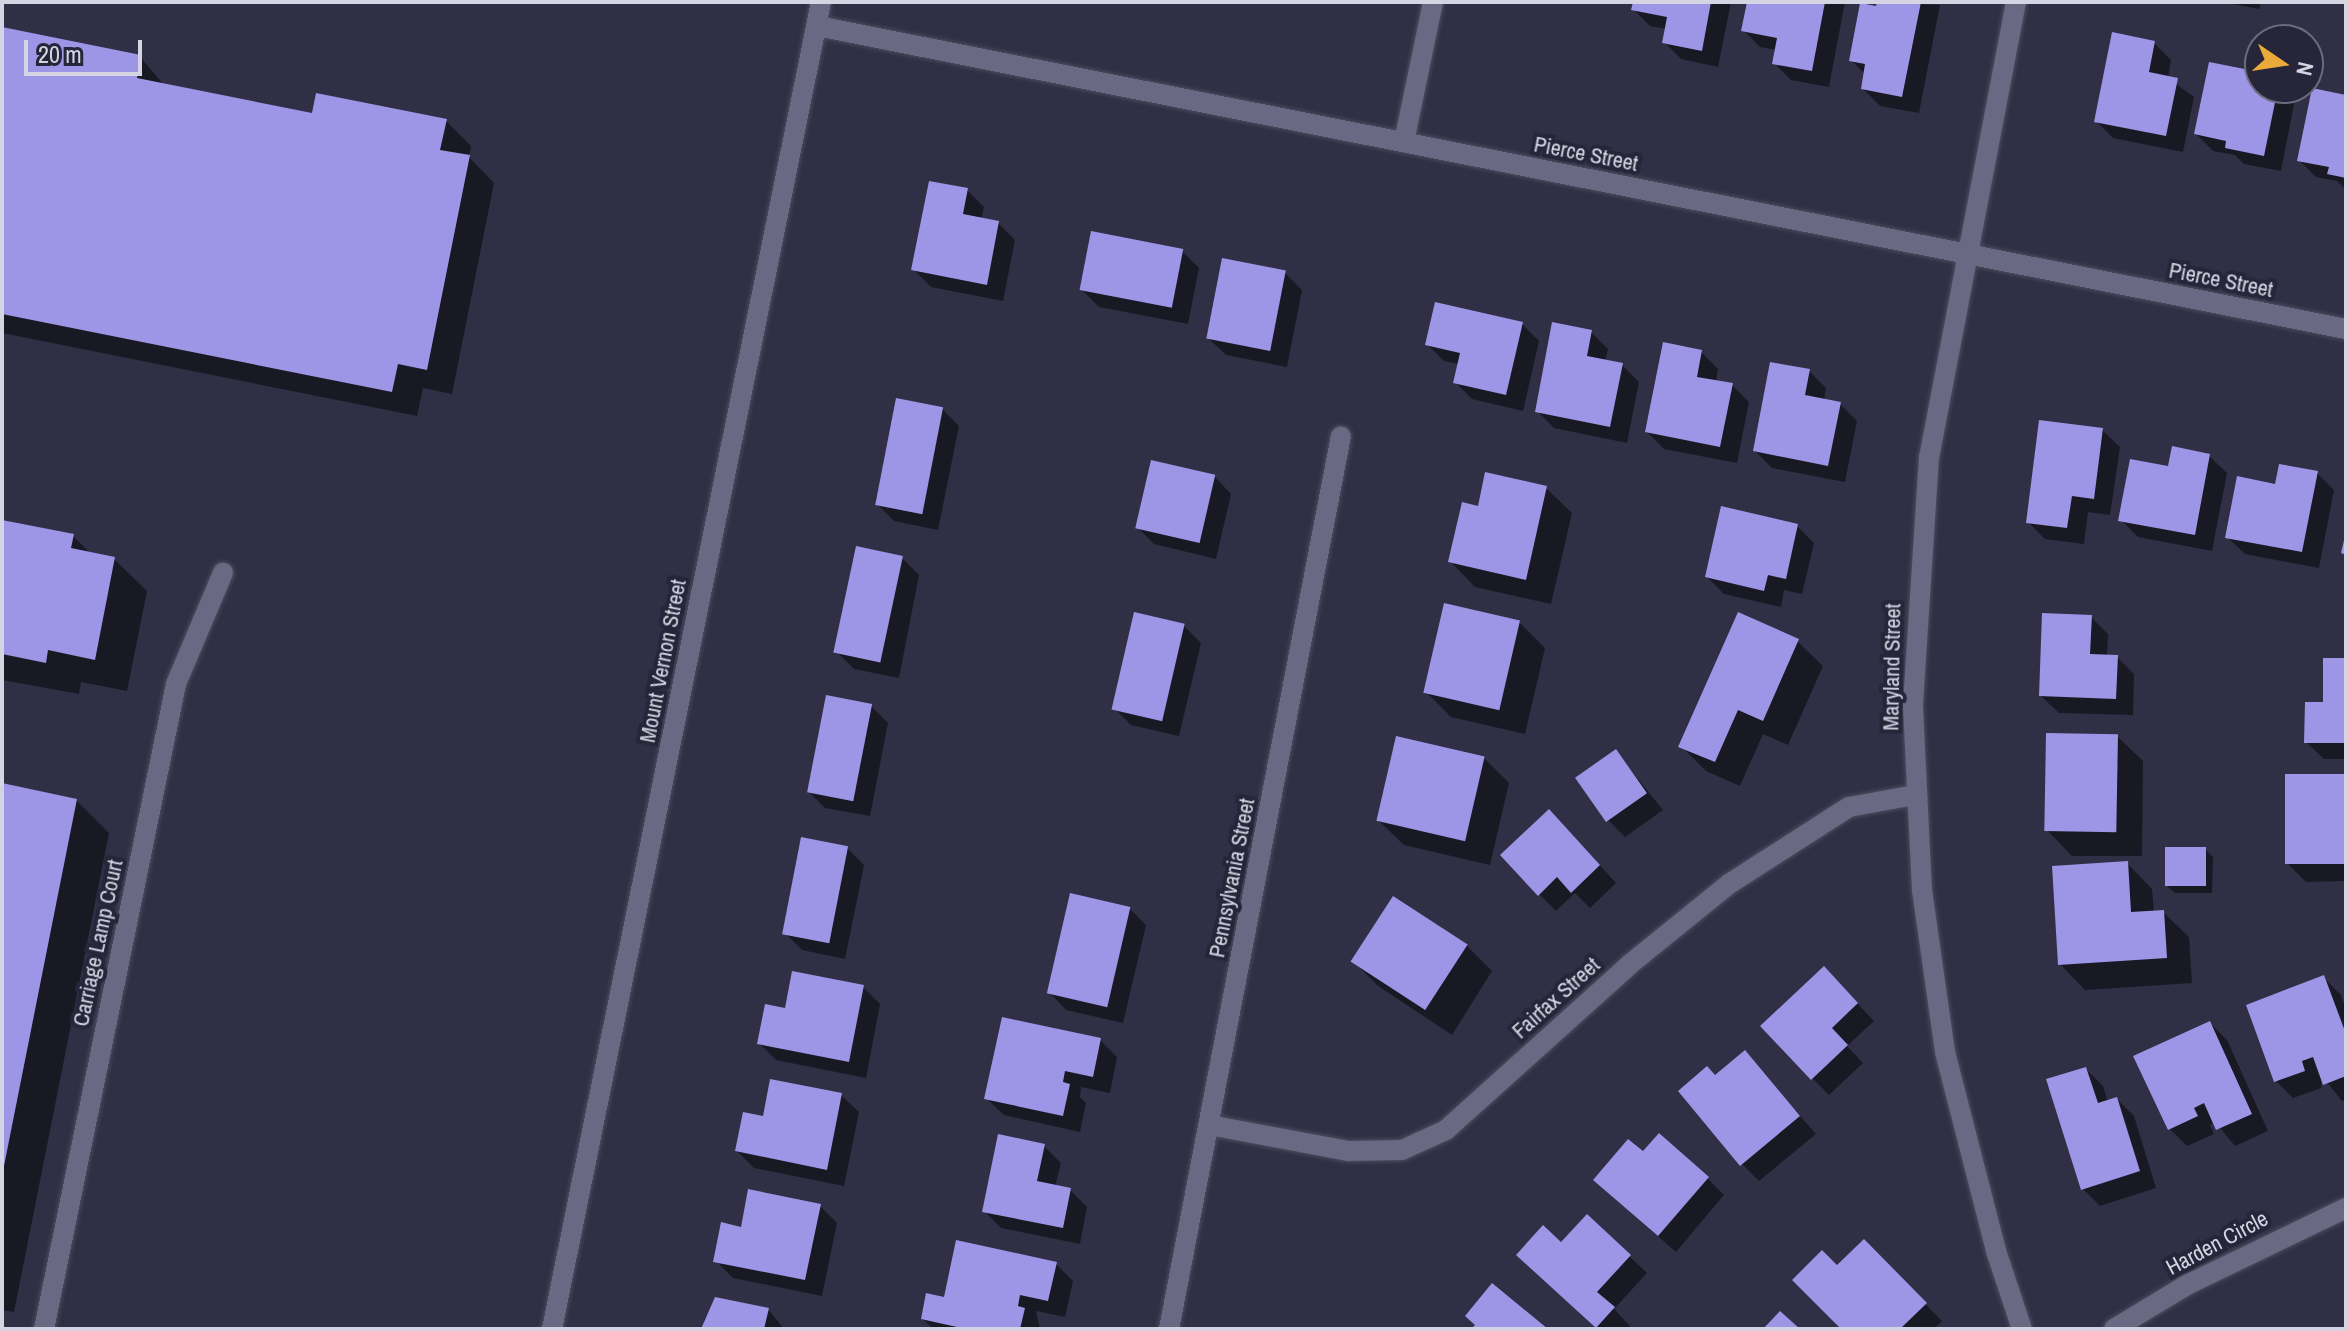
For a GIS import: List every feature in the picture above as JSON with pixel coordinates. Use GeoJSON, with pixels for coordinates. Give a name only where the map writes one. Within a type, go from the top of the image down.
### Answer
{"type":"FeatureCollection","features":[{"type":"Feature","properties":{"kind":"street","name":"Mount Vernon Street"},"geometry":{"type":"LineString","coordinates":[[552,1329],[821,2]]}},
{"type":"Feature","properties":{"kind":"street"},"geometry":{"type":"LineString","coordinates":[[1404,142],[1433,2]]}},
{"type":"Feature","properties":{"kind":"street","name":"Maryland Street"},"geometry":{"type":"LineString","coordinates":[[2016,2],[1966,256],[1921,531],[1915,795],[1945,1052],[1996,1251],[2022,1329]]}},
{"type":"Feature","properties":{"kind":"street","name":"Pierce Street"},"geometry":{"type":"LineString","coordinates":[[817,26],[2346,329]]}},
{"type":"Feature","properties":{"kind":"street","name":"Pennsylvania Street"},"geometry":{"type":"LineString","coordinates":[[1169,1329],[1341,436]]}},
{"type":"Feature","properties":{"kind":"street","name":"Carriage Lamp Court"},"geometry":{"type":"LineString","coordinates":[[44,1329],[176,684],[223,573]]}},
{"type":"Feature","properties":{"kind":"street","name":"Fairfax Street"},"geometry":{"type":"LineString","coordinates":[[1209,1125],[1348,1151],[1402,1150],[1446,1130],[1629,965],[1729,884],[1849,807],[1915,795]]}},
{"type":"Feature","properties":{"kind":"street","name":"Harden Circle"},"geometry":{"type":"LineString","coordinates":[[2114,1329],[2187,1285],[2346,1208]]}},
{"type":"Feature","properties":{"kind":"building"},"geometry":{"type":"Polygon","coordinates":[[[1633,2],[1711,2],[1702,51],[1662,43],[1667,17],[1631,10],[1633,2]]]}},
{"type":"Feature","properties":{"kind":"building"},"geometry":{"type":"Polygon","coordinates":[[[1747,2],[1825,2],[1812,71],[1772,64],[1777,38],[1741,31],[1747,2]]]}},
{"type":"Feature","properties":{"kind":"building"},"geometry":{"type":"Polygon","coordinates":[[[1877,2],[1921,2],[1902,97],[1861,89],[1865,64],[1849,61],[1860,3],[1876,6],[1877,2]]]}},
{"type":"Feature","properties":{"kind":"building"},"geometry":{"type":"Polygon","coordinates":[[[2,27],[141,55],[137,78],[312,113],[316,93],[447,119],[440,150],[470,155],[427,370],[398,364],[392,392],[2,314],[2,27]]]}},
{"type":"Feature","properties":{"kind":"building"},"geometry":{"type":"Polygon","coordinates":[[[2112,32],[2155,41],[2149,72],[2178,78],[2166,136],[2094,122],[2112,32]]]}},
{"type":"Feature","properties":{"kind":"building"},"geometry":{"type":"Polygon","coordinates":[[[2209,62],[2244,69],[2244,104],[2275,104],[2264,156],[2225,148],[2226,141],[2194,134],[2209,62]]]}},
{"type":"Feature","properties":{"kind":"building"},"geometry":{"type":"Polygon","coordinates":[[[2324,90],[2346,95],[2346,178],[2327,174],[2329,167],[2297,161],[2309,104],[2324,104],[2324,90]]]}},
{"type":"Feature","properties":{"kind":"building"},"geometry":{"type":"Polygon","coordinates":[[[929,181],[968,188],[963,214],[999,221],[987,285],[911,270],[929,181]]]}},
{"type":"Feature","properties":{"kind":"building"},"geometry":{"type":"Polygon","coordinates":[[[1091,231],[1183,249],[1172,308],[1080,290],[1091,231]]]}},
{"type":"Feature","properties":{"kind":"building"},"geometry":{"type":"Polygon","coordinates":[[[1222,258],[1286,270],[1270,351],[1206,338],[1222,258]]]}},
{"type":"Feature","properties":{"kind":"building"},"geometry":{"type":"Polygon","coordinates":[[[1435,302],[1523,322],[1506,395],[1453,383],[1460,353],[1425,345],[1435,302]]]}},
{"type":"Feature","properties":{"kind":"building"},"geometry":{"type":"Polygon","coordinates":[[[1552,322],[1592,330],[1587,356],[1623,363],[1610,427],[1535,412],[1552,322]]]}},
{"type":"Feature","properties":{"kind":"building"},"geometry":{"type":"Polygon","coordinates":[[[1663,342],[1702,350],[1697,377],[1733,383],[1720,447],[1645,432],[1663,342]]]}},
{"type":"Feature","properties":{"kind":"building"},"geometry":{"type":"Polygon","coordinates":[[[1770,362],[1810,369],[1805,395],[1841,402],[1828,466],[1753,451],[1770,362]]]}},
{"type":"Feature","properties":{"kind":"building"},"geometry":{"type":"Polygon","coordinates":[[[896,398],[943,407],[922,514],[875,505],[896,398]]]}},
{"type":"Feature","properties":{"kind":"building"},"geometry":{"type":"Polygon","coordinates":[[[2039,420],[2103,428],[2094,499],[2072,496],[2067,528],[2026,523],[2039,420]]]}},
{"type":"Feature","properties":{"kind":"building"},"geometry":{"type":"Polygon","coordinates":[[[2172,446],[2210,454],[2195,535],[2118,521],[2130,459],[2168,466],[2172,446]]]}},
{"type":"Feature","properties":{"kind":"building"},"geometry":{"type":"Polygon","coordinates":[[[1151,460],[1215,475],[1200,543],[1135,528],[1151,460]]]}},
{"type":"Feature","properties":{"kind":"building"},"geometry":{"type":"Polygon","coordinates":[[[2279,464],[2318,471],[2302,552],[2225,538],[2237,476],[2275,484],[2279,464]]]}},
{"type":"Feature","properties":{"kind":"building"},"geometry":{"type":"Polygon","coordinates":[[[1485,472],[1547,486],[1526,580],[1448,562],[1462,502],[1478,506],[1485,472]]]}},
{"type":"Feature","properties":{"kind":"building"},"geometry":{"type":"Polygon","coordinates":[[[1721,506],[1798,524],[1786,579],[1768,575],[1764,591],[1705,577],[1721,506]]]}},
{"type":"Feature","properties":{"kind":"building"},"geometry":{"type":"Polygon","coordinates":[[[2,520],[74,534],[71,548],[115,557],[95,660],[48,650],[46,663],[2,654],[2,520]]]}},
{"type":"Feature","properties":{"kind":"building"},"geometry":{"type":"Polygon","coordinates":[[[2346,536],[2346,555],[2341,553],[2346,536]]]}},
{"type":"Feature","properties":{"kind":"building"},"geometry":{"type":"Polygon","coordinates":[[[856,546],[903,556],[880,663],[833,653],[856,546]]]}},
{"type":"Feature","properties":{"kind":"building"},"geometry":{"type":"Polygon","coordinates":[[[1444,603],[1520,621],[1499,710],[1423,693],[1444,603]]]}},
{"type":"Feature","properties":{"kind":"building"},"geometry":{"type":"Polygon","coordinates":[[[1134,612],[1185,624],[1162,721],[1112,709],[1134,612]]]}},
{"type":"Feature","properties":{"kind":"building"},"geometry":{"type":"Polygon","coordinates":[[[1738,612],[1799,639],[1763,721],[1738,710],[1715,762],[1678,747],[1738,612]]]}},
{"type":"Feature","properties":{"kind":"building"},"geometry":{"type":"Polygon","coordinates":[[[2042,613],[2092,615],[2090,654],[2118,655],[2116,699],[2039,696],[2042,613]]]}},
{"type":"Feature","properties":{"kind":"building"},"geometry":{"type":"Polygon","coordinates":[[[2323,658],[2346,658],[2346,743],[2304,743],[2305,702],[2323,702],[2323,658]]]}},
{"type":"Feature","properties":{"kind":"building"},"geometry":{"type":"Polygon","coordinates":[[[826,695],[872,704],[853,801],[807,792],[826,695]]]}},
{"type":"Feature","properties":{"kind":"building"},"geometry":{"type":"Polygon","coordinates":[[[2046,733],[2118,734],[2116,832],[2044,831],[2046,733]]]}},
{"type":"Feature","properties":{"kind":"building"},"geometry":{"type":"Polygon","coordinates":[[[1396,736],[1485,756],[1465,841],[1376,821],[1396,736]]]}},
{"type":"Feature","properties":{"kind":"building"},"geometry":{"type":"Polygon","coordinates":[[[1616,749],[1647,793],[1606,822],[1575,778],[1616,749]]]}},
{"type":"Feature","properties":{"kind":"building"},"geometry":{"type":"Polygon","coordinates":[[[2285,774],[2346,774],[2346,864],[2285,864],[2285,774]]]}},
{"type":"Feature","properties":{"kind":"building"},"geometry":{"type":"Polygon","coordinates":[[[2,783],[77,799],[3,1171],[2,1171],[2,783]]]}},
{"type":"Feature","properties":{"kind":"building"},"geometry":{"type":"Polygon","coordinates":[[[1549,809],[1600,865],[1571,893],[1557,877],[1538,896],[1500,855],[1549,809]]]}},
{"type":"Feature","properties":{"kind":"building"},"geometry":{"type":"Polygon","coordinates":[[[801,837],[848,846],[829,943],[782,934],[801,837]]]}},
{"type":"Feature","properties":{"kind":"building"},"geometry":{"type":"Polygon","coordinates":[[[2165,847],[2206,847],[2206,886],[2165,886],[2165,847]]]}},
{"type":"Feature","properties":{"kind":"building"},"geometry":{"type":"Polygon","coordinates":[[[2128,861],[2131,912],[2164,910],[2167,958],[2058,965],[2052,866],[2128,861]]]}},
{"type":"Feature","properties":{"kind":"building"},"geometry":{"type":"Polygon","coordinates":[[[1070,893],[1130,907],[1107,1007],[1047,993],[1070,893]]]}},
{"type":"Feature","properties":{"kind":"building"},"geometry":{"type":"Polygon","coordinates":[[[1393,896],[1468,944],[1425,1010],[1351,961],[1393,896]]]}},
{"type":"Feature","properties":{"kind":"building"},"geometry":{"type":"Polygon","coordinates":[[[1824,966],[1858,1003],[1832,1028],[1848,1045],[1811,1080],[1760,1026],[1824,966]]]}},
{"type":"Feature","properties":{"kind":"building"},"geometry":{"type":"Polygon","coordinates":[[[792,971],[864,985],[849,1062],[757,1044],[765,1004],[785,1008],[792,971]]]}},
{"type":"Feature","properties":{"kind":"building"},"geometry":{"type":"Polygon","coordinates":[[[2324,975],[2346,1034],[2346,1076],[2323,1085],[2313,1057],[2302,1061],[2305,1071],[2274,1082],[2246,1005],[2324,975]]]}},
{"type":"Feature","properties":{"kind":"building"},"geometry":{"type":"Polygon","coordinates":[[[1002,1017],[1101,1038],[1093,1077],[1065,1071],[1063,1082],[1070,1084],[1063,1116],[984,1099],[1002,1017]]]}},
{"type":"Feature","properties":{"kind":"building"},"geometry":{"type":"Polygon","coordinates":[[[2210,1021],[2252,1114],[2216,1130],[2204,1103],[2194,1108],[2198,1116],[2168,1130],[2133,1056],[2210,1021]]]}},
{"type":"Feature","properties":{"kind":"building"},"geometry":{"type":"Polygon","coordinates":[[[1745,1050],[1800,1116],[1740,1166],[1678,1091],[1707,1066],[1715,1075],[1745,1050]]]}},
{"type":"Feature","properties":{"kind":"building"},"geometry":{"type":"Polygon","coordinates":[[[2086,1067],[2098,1103],[2117,1097],[2140,1171],[2081,1190],[2046,1079],[2086,1067]]]}},
{"type":"Feature","properties":{"kind":"building"},"geometry":{"type":"Polygon","coordinates":[[[770,1079],[842,1093],[827,1170],[735,1151],[743,1112],[763,1116],[770,1079]]]}},
{"type":"Feature","properties":{"kind":"building"},"geometry":{"type":"Polygon","coordinates":[[[1659,1133],[1709,1177],[1658,1236],[1593,1180],[1628,1139],[1643,1151],[1659,1133]]]}},
{"type":"Feature","properties":{"kind":"building"},"geometry":{"type":"Polygon","coordinates":[[[998,1134],[1045,1144],[1037,1181],[1071,1188],[1063,1228],[982,1212],[998,1134]]]}},
{"type":"Feature","properties":{"kind":"building"},"geometry":{"type":"Polygon","coordinates":[[[748,1189],[821,1204],[805,1280],[713,1262],[721,1222],[741,1227],[748,1189]]]}},
{"type":"Feature","properties":{"kind":"building"},"geometry":{"type":"Polygon","coordinates":[[[1587,1214],[1631,1255],[1597,1292],[1615,1307],[1596,1328],[1516,1255],[1543,1225],[1561,1242],[1587,1214]]]}},
{"type":"Feature","properties":{"kind":"building"},"geometry":{"type":"Polygon","coordinates":[[[1864,1239],[1927,1303],[1900,1329],[1841,1329],[1792,1280],[1822,1250],[1837,1265],[1864,1239]]]}},
{"type":"Feature","properties":{"kind":"building"},"geometry":{"type":"Polygon","coordinates":[[[956,1240],[1057,1262],[1048,1301],[1020,1295],[1018,1306],[1025,1308],[1020,1329],[966,1329],[921,1319],[926,1293],[944,1297],[956,1240]]]}},
{"type":"Feature","properties":{"kind":"building"},"geometry":{"type":"Polygon","coordinates":[[[1492,1283],[1548,1329],[1471,1329],[1475,1325],[1465,1316],[1492,1283]]]}},
{"type":"Feature","properties":{"kind":"building"},"geometry":{"type":"Polygon","coordinates":[[[715,1297],[769,1308],[764,1329],[701,1329],[715,1297]]]}},
{"type":"Feature","properties":{"kind":"building"},"geometry":{"type":"Polygon","coordinates":[[[1780,1311],[1800,1329],[1763,1329],[1780,1311]]]}}]}
